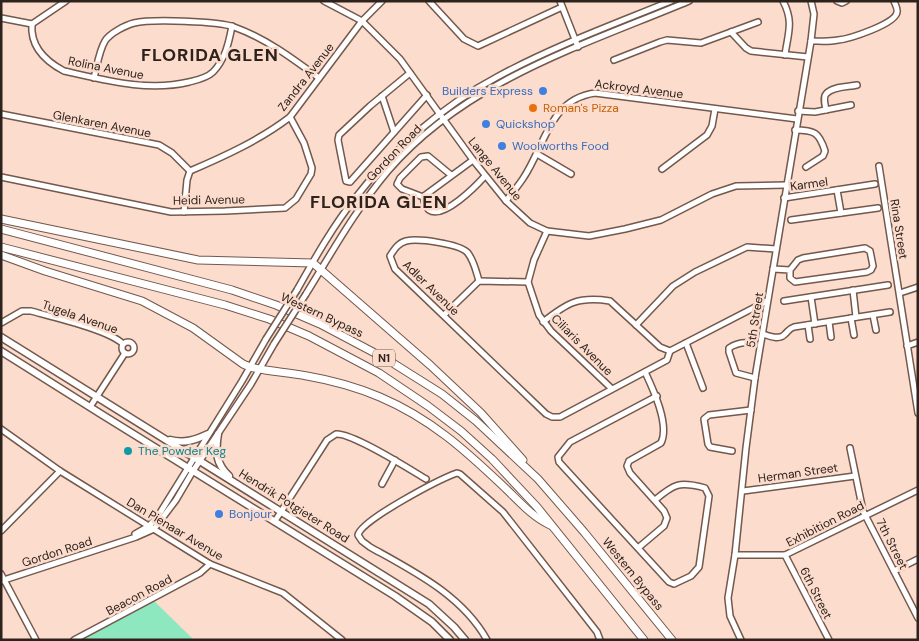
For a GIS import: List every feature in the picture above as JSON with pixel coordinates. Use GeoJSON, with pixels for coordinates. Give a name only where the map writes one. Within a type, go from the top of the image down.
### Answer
{"type":"FeatureCollection","features":[{"type":"Feature","properties":{"kind":"highway"},"geometry":{"type":"LineString","coordinates":[[1,219],[198,260],[313,263],[430,365],[481,413],[538,479]]}},
{"type":"Feature","properties":{"kind":"highway","name":"Western Bypass"},"geometry":{"type":"LineString","coordinates":[[1,229],[232,290],[276,305],[320,324],[388,360],[442,394],[476,421],[538,479],[672,640]]}},
{"type":"Feature","properties":{"kind":"highway","name":"Western Bypass"},"geometry":{"type":"LineString","coordinates":[[1,248],[225,305],[268,319],[308,336],[379,373],[428,406],[492,459],[552,526],[644,640]]}},
{"type":"Feature","properties":{"kind":"highway"},"geometry":{"type":"LineString","coordinates":[[1,255],[45,271],[142,301],[193,328],[250,367],[337,381],[368,391],[397,405],[446,436],[541,521],[552,526]]}},
{"type":"Feature","properties":{"kind":"main road","name":"Hendrik Potgieter Road"},"geometry":{"type":"LineString","coordinates":[[1,337],[430,604],[465,640]]}},
{"type":"Feature","properties":{"kind":"main road","name":"Hendrik Potgieter Road"},"geometry":{"type":"LineString","coordinates":[[1,351],[415,608],[450,640]]}},
{"type":"Feature","properties":{"kind":"main road"},"geometry":{"type":"LineString","coordinates":[[151,431],[169,439],[183,442],[196,440],[208,434]]}},
{"type":"Feature","properties":{"kind":"main road"},"geometry":{"type":"LineString","coordinates":[[218,434],[216,453],[220,465],[228,475],[245,488]]}},
{"type":"Feature","properties":{"kind":"street"},"geometry":{"type":"LineString","coordinates":[[1,18],[32,24],[66,1]]}},
{"type":"Feature","properties":{"kind":"street","name":"Lange Avenue"},"geometry":{"type":"LineString","coordinates":[[324,1],[362,22],[400,59],[473,160],[506,201],[530,222],[548,231],[589,236],[625,230],[661,220],[712,194],[736,186],[786,184]]}},
{"type":"Feature","properties":{"kind":"street","name":"Zandra Avenue"},"geometry":{"type":"LineString","coordinates":[[190,171],[233,152],[290,117],[362,22],[382,1]]}},
{"type":"Feature","properties":{"kind":"street"},"geometry":{"type":"LineString","coordinates":[[429,1],[464,39],[478,46],[562,8]]}},
{"type":"Feature","properties":{"kind":"street"},"geometry":{"type":"LineString","coordinates":[[560,1],[578,47]]}},
{"type":"Feature","properties":{"kind":"street","name":"Gordon Road"},"geometry":{"type":"LineString","coordinates":[[197,460],[208,434],[313,263],[357,195],[386,163],[440,113],[496,77],[575,40],[671,1]]}},
{"type":"Feature","properties":{"kind":"street","name":"Gordon Road"},"geometry":{"type":"LineString","coordinates":[[2,578],[119,542],[151,527],[197,460],[218,434],[260,370],[274,344],[350,223],[378,183],[401,156],[444,118],[501,82],[578,47],[690,1]]}},
{"type":"Feature","properties":{"kind":"street"},"geometry":{"type":"LineString","coordinates":[[783,1],[789,12],[790,20],[785,55]]}},
{"type":"Feature","properties":{"kind":"street","name":"5th Street"},"geometry":{"type":"LineString","coordinates":[[742,640],[730,616],[728,598],[743,491],[755,378],[811,40],[814,14],[811,1]]}},
{"type":"Feature","properties":{"kind":"street"},"geometry":{"type":"LineString","coordinates":[[837,1],[846,1]]}},
{"type":"Feature","properties":{"kind":"street"},"geometry":{"type":"LineString","coordinates":[[811,40],[844,39],[878,27],[896,16],[898,12],[894,1]]}},
{"type":"Feature","properties":{"kind":"street"},"geometry":{"type":"LineString","coordinates":[[94,78],[105,42],[115,33],[130,25],[149,22],[176,22],[232,26],[283,52],[319,78]]}},
{"type":"Feature","properties":{"kind":"street"},"geometry":{"type":"LineString","coordinates":[[614,60],[667,40],[701,43],[758,22]]}},
{"type":"Feature","properties":{"kind":"street","name":"Rolina Avenue"},"geometry":{"type":"LineString","coordinates":[[32,24],[32,31],[39,52],[46,60],[64,71],[145,86],[180,84],[210,75],[222,61],[228,46],[232,26]]}},
{"type":"Feature","properties":{"kind":"street"},"geometry":{"type":"LineString","coordinates":[[731,32],[748,50],[808,57]]}},
{"type":"Feature","properties":{"kind":"street"},"geometry":{"type":"LineString","coordinates":[[410,73],[339,135],[338,140],[346,181],[350,182],[427,95]]}},
{"type":"Feature","properties":{"kind":"street"},"geometry":{"type":"LineString","coordinates":[[826,110],[824,99],[826,93],[837,88],[857,85]]}},
{"type":"Feature","properties":{"kind":"street","name":"Ackroyd Avenue"},"geometry":{"type":"LineString","coordinates":[[506,201],[524,177],[554,117],[558,112],[588,94],[595,93],[797,119]]}},
{"type":"Feature","properties":{"kind":"street"},"geometry":{"type":"LineString","coordinates":[[382,96],[394,132]]}},
{"type":"Feature","properties":{"kind":"street"},"geometry":{"type":"LineString","coordinates":[[798,111],[812,112],[851,105]]}},
{"type":"Feature","properties":{"kind":"street"},"geometry":{"type":"LineString","coordinates":[[662,169],[707,135],[712,126],[715,109]]}},
{"type":"Feature","properties":{"kind":"street","name":"Glenkaren Avenue"},"geometry":{"type":"LineString","coordinates":[[1,114],[159,145],[172,153],[190,171]]}},
{"type":"Feature","properties":{"kind":"street","name":"Heidi Avenue"},"geometry":{"type":"LineString","coordinates":[[1,177],[171,212],[281,208],[289,206],[302,191],[312,168],[302,138],[290,117]]}},
{"type":"Feature","properties":{"kind":"street"},"geometry":{"type":"LineString","coordinates":[[795,130],[810,130],[815,133],[825,151],[823,156],[806,166]]}},
{"type":"Feature","properties":{"kind":"street"},"geometry":{"type":"LineString","coordinates":[[536,154],[571,174]]}},
{"type":"Feature","properties":{"kind":"street"},"geometry":{"type":"LineString","coordinates":[[451,175],[428,156],[421,157],[400,178],[397,184],[402,189],[423,197],[428,209],[434,212],[442,211],[468,193],[485,176]]}},
{"type":"Feature","properties":{"kind":"street"},"geometry":{"type":"LineString","coordinates":[[423,197],[473,160]]}},
{"type":"Feature","properties":{"kind":"street","name":"Rina Street"},"geometry":{"type":"LineString","coordinates":[[879,166],[918,413]]}},
{"type":"Feature","properties":{"kind":"street"},"geometry":{"type":"LineString","coordinates":[[184,212],[187,180],[190,171]]}},
{"type":"Feature","properties":{"kind":"street","name":"Karmel"},"geometry":{"type":"LineString","coordinates":[[784,198],[875,184]]}},
{"type":"Feature","properties":{"kind":"street","name":"Karmel"},"geometry":{"type":"LineString","coordinates":[[837,190],[841,213]]}},
{"type":"Feature","properties":{"kind":"street"},"geometry":{"type":"LineString","coordinates":[[790,220],[878,208]]}},
{"type":"Feature","properties":{"kind":"street"},"geometry":{"type":"LineString","coordinates":[[444,315],[479,281],[528,282],[534,260],[548,231]]}},
{"type":"Feature","properties":{"kind":"street","name":"Adler Avenue"},"geometry":{"type":"LineString","coordinates":[[479,281],[471,258],[460,248],[435,242],[407,241],[396,248],[390,256],[390,262],[395,269],[546,414],[552,417],[560,416],[611,388]]}},
{"type":"Feature","properties":{"kind":"street"},"geometry":{"type":"LineString","coordinates":[[636,325],[673,286],[695,272],[747,247],[776,249]]}},
{"type":"Feature","properties":{"kind":"street"},"geometry":{"type":"LineString","coordinates":[[865,248],[870,251],[873,266],[867,272],[795,282],[790,278],[790,270],[798,260],[803,258],[865,248]]}},
{"type":"Feature","properties":{"kind":"street"},"geometry":{"type":"LineString","coordinates":[[773,269],[790,270]]}},
{"type":"Feature","properties":{"kind":"street","name":"Ciliaris Avenue"},"geometry":{"type":"LineString","coordinates":[[528,282],[537,310],[550,331],[611,388]]}},
{"type":"Feature","properties":{"kind":"street"},"geometry":{"type":"LineString","coordinates":[[784,301],[888,285]]}},
{"type":"Feature","properties":{"kind":"street"},"geometry":{"type":"LineString","coordinates":[[900,293],[918,286]]}},
{"type":"Feature","properties":{"kind":"street"},"geometry":{"type":"LineString","coordinates":[[853,290],[854,335]]}},
{"type":"Feature","properties":{"kind":"street"},"geometry":{"type":"LineString","coordinates":[[811,297],[815,324]]}},
{"type":"Feature","properties":{"kind":"street"},"geometry":{"type":"LineString","coordinates":[[611,388],[667,360],[670,351],[767,300]]}},
{"type":"Feature","properties":{"kind":"street"},"geometry":{"type":"LineString","coordinates":[[544,322],[574,301],[610,301],[660,347],[670,351]]}},
{"type":"Feature","properties":{"kind":"street","name":"Tugela Avenue"},"geometry":{"type":"LineString","coordinates":[[1,323],[22,311],[31,311],[92,329],[123,344],[130,342],[134,346],[132,352],[126,353],[123,349],[123,344]]}},
{"type":"Feature","properties":{"kind":"street"},"geometry":{"type":"LineString","coordinates":[[763,334],[780,337],[785,335],[791,327],[890,312]]}},
{"type":"Feature","properties":{"kind":"street"},"geometry":{"type":"LineString","coordinates":[[873,315],[876,330]]}},
{"type":"Feature","properties":{"kind":"street"},"geometry":{"type":"LineString","coordinates":[[829,322],[831,337]]}},
{"type":"Feature","properties":{"kind":"street"},"geometry":{"type":"LineString","coordinates":[[808,325],[810,339]]}},
{"type":"Feature","properties":{"kind":"street"},"geometry":{"type":"LineString","coordinates":[[907,346],[918,342]]}},
{"type":"Feature","properties":{"kind":"street"},"geometry":{"type":"LineString","coordinates":[[686,343],[704,388]]}},
{"type":"Feature","properties":{"kind":"street"},"geometry":{"type":"LineString","coordinates":[[750,344],[741,343],[729,348],[728,352],[736,373],[755,378]]}},
{"type":"Feature","properties":{"kind":"street"},"geometry":{"type":"LineString","coordinates":[[90,407],[126,353]]}},
{"type":"Feature","properties":{"kind":"street"},"geometry":{"type":"LineString","coordinates":[[638,548],[664,526],[666,522],[666,514],[627,466],[630,461],[659,445],[662,441],[660,407],[657,396],[645,372]]}},
{"type":"Feature","properties":{"kind":"street"},"geometry":{"type":"LineString","coordinates":[[655,500],[668,489],[680,484],[707,490],[709,500],[699,567],[685,580],[674,584],[638,548],[559,462],[558,457],[570,442],[657,396]]}},
{"type":"Feature","properties":{"kind":"street"},"geometry":{"type":"LineString","coordinates":[[732,451],[711,448],[709,446],[704,419],[709,415],[751,410]]}},
{"type":"Feature","properties":{"kind":"street","name":"Dan Pienaar Avenue"},"geometry":{"type":"LineString","coordinates":[[1,429],[60,471],[210,564],[283,593],[342,640]]}},
{"type":"Feature","properties":{"kind":"street"},"geometry":{"type":"LineString","coordinates":[[275,521],[327,440],[340,434],[395,460],[426,479]]}},
{"type":"Feature","properties":{"kind":"street","name":"7th Street"},"geometry":{"type":"LineString","coordinates":[[850,448],[855,476],[866,515],[918,618]]}},
{"type":"Feature","properties":{"kind":"street"},"geometry":{"type":"LineString","coordinates":[[382,484],[395,460]]}},
{"type":"Feature","properties":{"kind":"street"},"geometry":{"type":"LineString","coordinates":[[1,531],[60,471]]}},
{"type":"Feature","properties":{"kind":"street"},"geometry":{"type":"LineString","coordinates":[[487,640],[474,622],[443,591],[427,579],[370,547],[358,535],[359,530],[391,507],[455,473],[460,474],[503,512],[597,632],[600,640]]}},
{"type":"Feature","properties":{"kind":"street","name":"Herman Street"},"geometry":{"type":"LineString","coordinates":[[743,491],[855,476]]}},
{"type":"Feature","properties":{"kind":"street","name":"Exhibition Road"},"geometry":{"type":"LineString","coordinates":[[735,555],[785,555],[918,490]]}},
{"type":"Feature","properties":{"kind":"street","name":"6th Street"},"geometry":{"type":"LineString","coordinates":[[785,555],[828,640]]}},
{"type":"Feature","properties":{"kind":"street"},"geometry":{"type":"LineString","coordinates":[[894,571],[918,559]]}},
{"type":"Feature","properties":{"kind":"street","name":"Beacon Road"},"geometry":{"type":"LineString","coordinates":[[74,640],[200,573],[210,564]]}},
{"type":"Feature","properties":{"kind":"street"},"geometry":{"type":"LineString","coordinates":[[2,578],[36,640]]}},
{"type":"Feature","properties":{"kind":"street"},"geometry":{"type":"LineString","coordinates":[[331,640],[334,633]]}},
{"type":"Feature","properties":{"kind":"green space"},"geometry":{"type":"Polygon","coordinates":[[[153,600],[194,640],[78,640],[153,600]]]}},
{"type":"Feature","properties":{"kind":"place","name":"Builders Express"},"geometry":{"type":"Point","coordinates":[543,91]}},
{"type":"Feature","properties":{"kind":"place","name":"Roman's Pizza"},"geometry":{"type":"Point","coordinates":[533,108]}},
{"type":"Feature","properties":{"kind":"place","name":"Quickshop"},"geometry":{"type":"Point","coordinates":[486,124]}},
{"type":"Feature","properties":{"kind":"place","name":"Woolworths Food"},"geometry":{"type":"Point","coordinates":[502,146]}},
{"type":"Feature","properties":{"kind":"place","name":"The Powder Keg"},"geometry":{"type":"Point","coordinates":[128,451]}},
{"type":"Feature","properties":{"kind":"place","name":"Bonjour"},"geometry":{"type":"Point","coordinates":[219,514]}},
{"type":"Feature","properties":{"kind":"district","name":"FLORIDA GLEN"},"geometry":{"type":"Point","coordinates":[210,55]}},
{"type":"Feature","properties":{"kind":"district","name":"FLORIDA GLEN"},"geometry":{"type":"Point","coordinates":[379,202]}}]}
